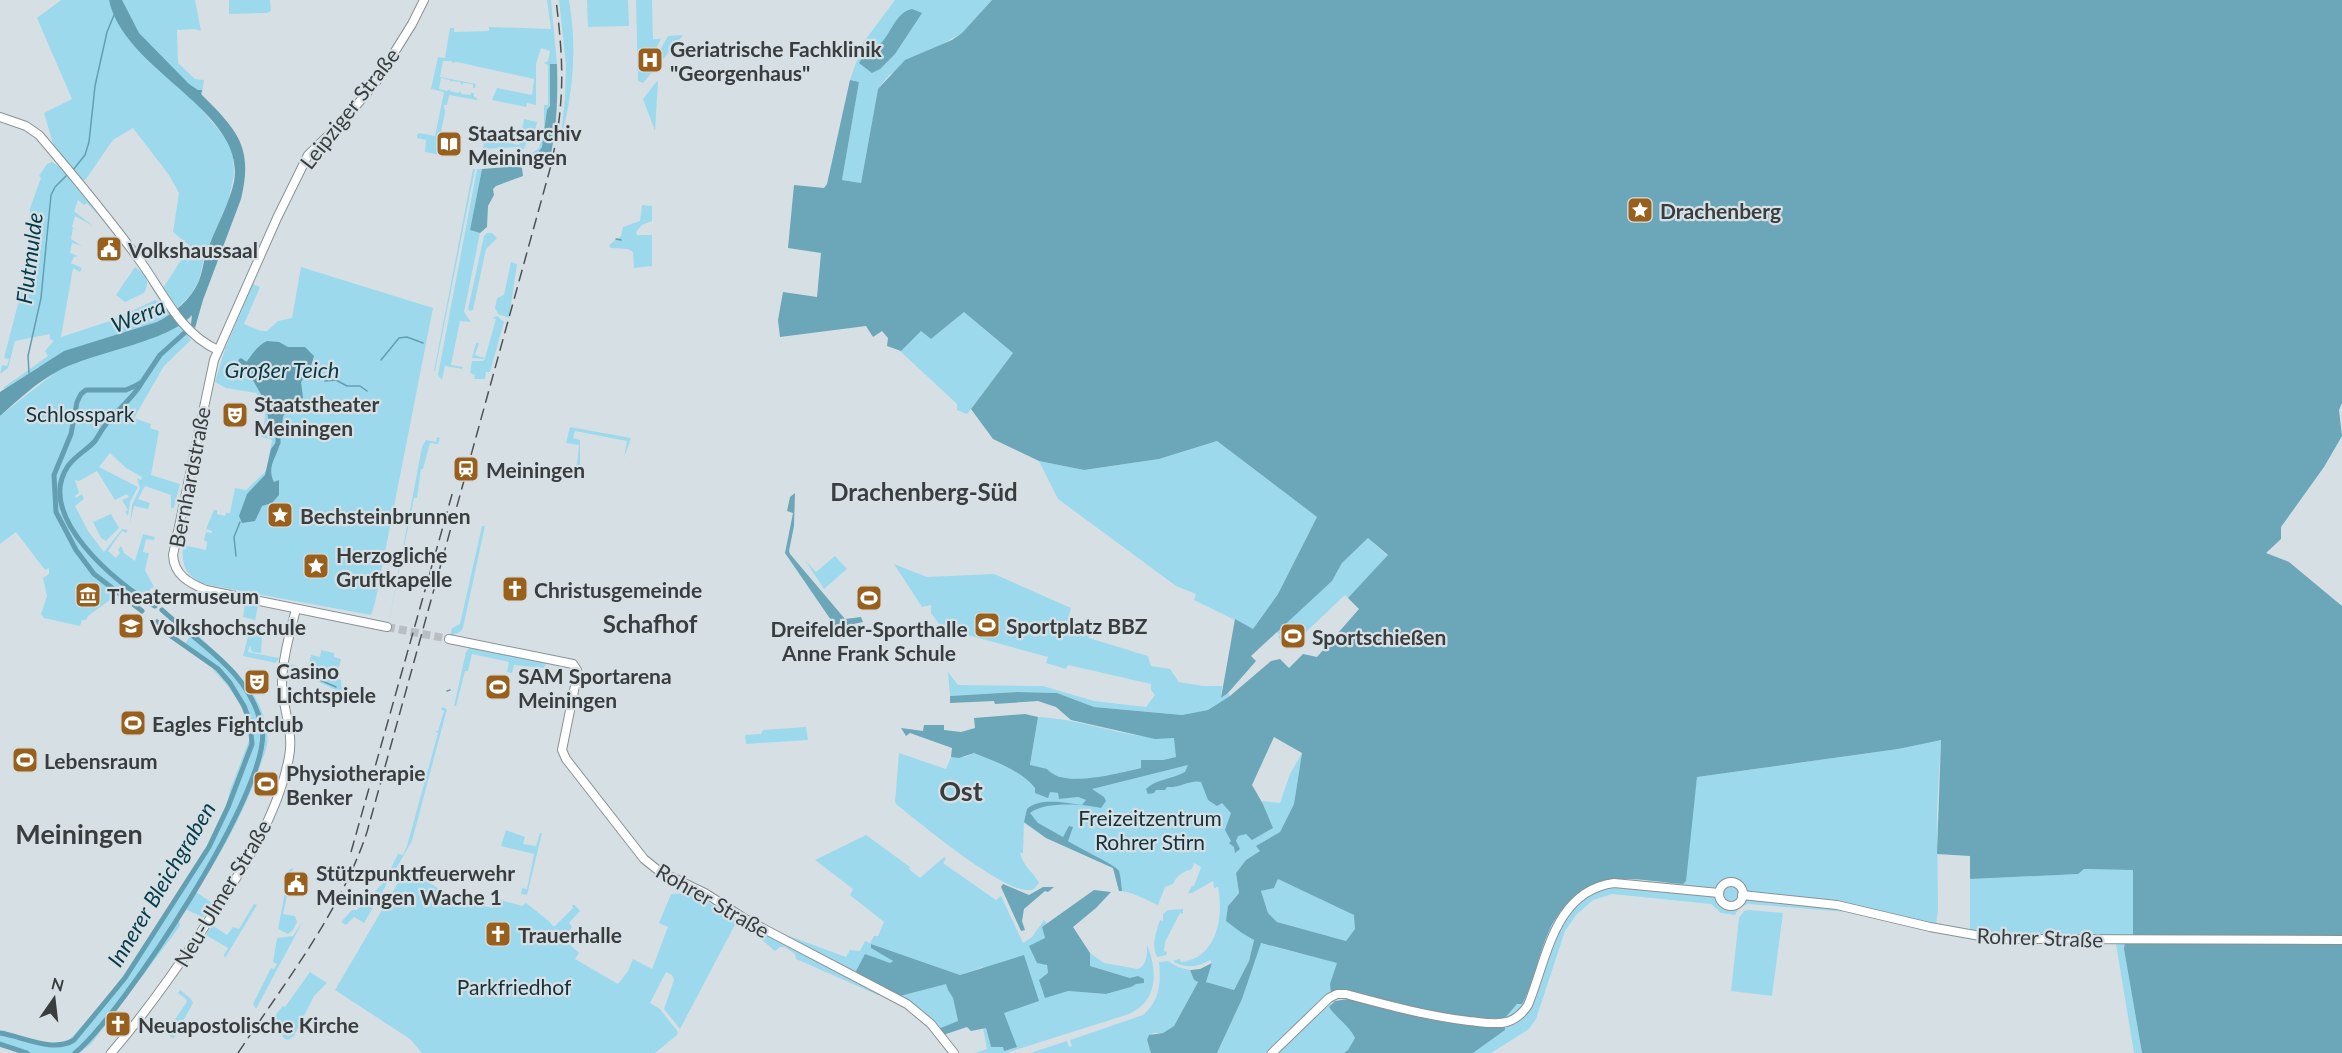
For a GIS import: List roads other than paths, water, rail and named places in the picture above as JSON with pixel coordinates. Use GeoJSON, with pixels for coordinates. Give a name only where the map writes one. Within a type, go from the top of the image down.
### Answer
{"type":"FeatureCollection","features":[{"type":"Feature","properties":{"kind":"main road","name":"Leipziger Straße"},"geometry":{"type":"LineString","coordinates":[[218,350],[304,160],[344,120],[376,82],[408,31],[424,0]]}},
{"type":"Feature","properties":{"kind":"main road"},"geometry":{"type":"LineString","coordinates":[[0,117],[32,129],[139,259],[165,300],[192,333],[218,350]]}},
{"type":"Feature","properties":{"kind":"main road","name":"Bernhardstraße"},"geometry":{"type":"LineString","coordinates":[[218,350],[207,387],[176,535],[173,555],[176,569],[184,579],[206,590],[296,609]]}},
{"type":"Feature","properties":{"kind":"main road"},"geometry":{"type":"LineString","coordinates":[[296,609],[387,627]]}},
{"type":"Feature","properties":{"kind":"main road","name":"Neu-Ulmer Straße"},"geometry":{"type":"LineString","coordinates":[[111,1053],[156,997],[211,918],[244,864],[278,795],[291,750],[290,728],[282,684],[296,609]]}},
{"type":"Feature","properties":{"kind":"main road","name":"Rohrer Straße"},"geometry":{"type":"LineString","coordinates":[[449,639],[573,664],[577,670],[577,676],[562,750],[566,759],[644,859],[659,871],[705,893],[745,919],[907,1004],[931,1024],[954,1053]]}},
{"type":"Feature","properties":{"kind":"main road"},"geometry":{"type":"LineString","coordinates":[[1731,882],[1739,886],[1743,895],[1737,904],[1730,906],[1721,901],[1719,893],[1722,885],[1731,882]]}},
{"type":"Feature","properties":{"kind":"main road"},"geometry":{"type":"LineString","coordinates":[[1272,1053],[1322,1004],[1337,994],[1346,994],[1420,1014],[1488,1023],[1507,1022],[1518,1017],[1528,1005],[1556,927],[1564,914],[1582,895],[1604,884],[1614,883],[1719,893]]}},
{"type":"Feature","properties":{"kind":"main road","name":"Rohrer Straße"},"geometry":{"type":"LineString","coordinates":[[1743,895],[1837,905],[1930,927],[1997,939],[2342,940]]}},
{"type":"Feature","properties":{"kind":"water"},"geometry":{"type":"Polygon","coordinates":[[[109,0],[122,0],[139,33],[189,84],[202,90],[201,94],[232,129],[239,140],[245,165],[241,199],[203,300],[195,328],[191,324],[192,315],[181,324],[149,340],[73,364],[43,380],[0,416],[0,392],[64,351],[157,322],[182,305],[192,294],[199,281],[207,250],[232,190],[233,156],[222,133],[204,112],[137,49],[119,26],[109,0]]]}},
{"type":"Feature","properties":{"kind":"water","name":"Großer Teich"},"geometry":{"type":"Polygon","coordinates":[[[267,341],[279,342],[288,347],[305,347],[314,356],[310,369],[301,382],[303,398],[292,403],[286,410],[280,439],[276,439],[270,427],[265,401],[244,365],[256,349],[267,341]]]}},
{"type":"Feature","properties":{"kind":"water"},"geometry":{"type":"Polygon","coordinates":[[[276,442],[280,443],[271,472],[274,482],[279,480],[279,495],[272,503],[262,506],[255,521],[242,523],[239,516],[247,494],[265,475],[271,449],[276,442]]]}},
{"type":"Feature","properties":{"kind":"waterway","name":"Flutmulde"},"geometry":{"type":"LineString","coordinates":[[73,170],[85,155],[89,142],[95,86],[107,32],[114,15]]}},
{"type":"Feature","properties":{"kind":"waterway","name":"Flutmulde"},"geometry":{"type":"LineString","coordinates":[[29,373],[28,356],[41,298],[51,195],[55,187],[67,175]]}},
{"type":"Feature","properties":{"kind":"waterway"},"geometry":{"type":"LineString","coordinates":[[616,239],[621,240]]}},
{"type":"Feature","properties":{"kind":"waterway"},"geometry":{"type":"LineString","coordinates":[[142,611],[94,574],[76,550],[56,512],[54,475],[71,434],[77,402],[81,394],[86,390],[126,390],[142,382],[160,355],[191,327]]}},
{"type":"Feature","properties":{"kind":"waterway"},"geometry":{"type":"LineString","coordinates":[[381,360],[399,338],[407,337],[423,343]]}},
{"type":"Feature","properties":{"kind":"waterway"},"geometry":{"type":"LineString","coordinates":[[305,375],[322,376]]}},
{"type":"Feature","properties":{"kind":"waterway"},"geometry":{"type":"LineString","coordinates":[[325,381],[336,380],[347,386],[360,386],[367,391]]}},
{"type":"Feature","properties":{"kind":"waterway"},"geometry":{"type":"LineString","coordinates":[[141,384],[106,424],[95,441],[68,466],[60,485],[62,506],[84,546],[121,582],[155,606]]}},
{"type":"Feature","properties":{"kind":"waterway"},"geometry":{"type":"LineString","coordinates":[[236,556],[234,537],[240,522]]}},
{"type":"Feature","properties":{"kind":"waterway"},"geometry":{"type":"LineString","coordinates":[[75,1053],[126,994],[191,898],[244,797],[259,757],[262,728],[256,708],[247,691],[222,661],[162,610]]}},
{"type":"Feature","properties":{"kind":"waterway","name":"Innerer Bleichgraben"},"geometry":{"type":"LineString","coordinates":[[0,1033],[48,1045],[66,1044],[74,1040],[125,978],[209,847],[228,807],[252,744],[250,722],[244,706],[218,669],[171,636],[157,622]]}},
{"type":"Feature","properties":{"kind":"waterway"},"geometry":{"type":"LineString","coordinates":[[292,668],[336,687]]}},
{"type":"Feature","properties":{"kind":"waterway"},"geometry":{"type":"LineString","coordinates":[[0,1044],[27,1053]]}},
{"type":"Feature","properties":{"kind":"tunnel"},"geometry":{"type":"LineString","coordinates":[[387,627],[449,639]]}},
{"type":"Feature","properties":{"kind":"railway"},"geometry":{"type":"LineString","coordinates":[[238,1053],[327,919],[356,862],[367,832],[550,169],[561,105],[562,85],[561,45],[556,0]]}},
{"type":"Feature","properties":{"kind":"railway"},"geometry":{"type":"LineString","coordinates":[[351,852],[453,491]]}},
{"type":"Feature","properties":{"kind":"place","name":"Geriatrische Fachklinik \"Georgenhaus\""},"geometry":{"type":"Point","coordinates":[650,60]}},
{"type":"Feature","properties":{"kind":"place","name":"Staatsarchiv Meiningen"},"geometry":{"type":"Point","coordinates":[449,144]}},
{"type":"Feature","properties":{"kind":"place","name":"Drachenberg"},"geometry":{"type":"Point","coordinates":[1640,210]}},
{"type":"Feature","properties":{"kind":"place","name":"Volkshaussaal"},"geometry":{"type":"Point","coordinates":[109,249]}},
{"type":"Feature","properties":{"kind":"place","name":"Staatstheater Meiningen"},"geometry":{"type":"Point","coordinates":[235,415]}},
{"type":"Feature","properties":{"kind":"place","name":"Meiningen"},"geometry":{"type":"Point","coordinates":[466,469]}},
{"type":"Feature","properties":{"kind":"place","name":"Bechsteinbrunnen"},"geometry":{"type":"Point","coordinates":[280,515]}},
{"type":"Feature","properties":{"kind":"place","name":"Herzogliche Gruftkapelle"},"geometry":{"type":"Point","coordinates":[316,566]}},
{"type":"Feature","properties":{"kind":"place","name":"Christusgemeinde"},"geometry":{"type":"Point","coordinates":[515,589]}},
{"type":"Feature","properties":{"kind":"place","name":"Theatermuseum"},"geometry":{"type":"Point","coordinates":[88,595]}},
{"type":"Feature","properties":{"kind":"place","name":"Dreifelder-Sporthalle Anne Frank Schule"},"geometry":{"type":"Point","coordinates":[869,598]}},
{"type":"Feature","properties":{"kind":"place","name":"Sportplatz BBZ"},"geometry":{"type":"Point","coordinates":[987,625]}},
{"type":"Feature","properties":{"kind":"place","name":"Volkshochschule"},"geometry":{"type":"Point","coordinates":[131,626]}},
{"type":"Feature","properties":{"kind":"place","name":"Sportschießen"},"geometry":{"type":"Point","coordinates":[1293,636]}},
{"type":"Feature","properties":{"kind":"place","name":"Casino Lichtspiele"},"geometry":{"type":"Point","coordinates":[257,682]}},
{"type":"Feature","properties":{"kind":"place","name":"SAM Sportarena Meiningen"},"geometry":{"type":"Point","coordinates":[498,687]}},
{"type":"Feature","properties":{"kind":"place","name":"Eagles Fightclub"},"geometry":{"type":"Point","coordinates":[133,723]}},
{"type":"Feature","properties":{"kind":"place","name":"Lebensraum"},"geometry":{"type":"Point","coordinates":[25,760]}},
{"type":"Feature","properties":{"kind":"place","name":"Physiotherapie Benker"},"geometry":{"type":"Point","coordinates":[266,784]}},
{"type":"Feature","properties":{"kind":"place","name":"Stützpunktfeuerwehr Meiningen Wache 1"},"geometry":{"type":"Point","coordinates":[296,884]}},
{"type":"Feature","properties":{"kind":"place","name":"Trauerhalle"},"geometry":{"type":"Point","coordinates":[498,934]}},
{"type":"Feature","properties":{"kind":"place","name":"Neuapostolische Kirche"},"geometry":{"type":"Point","coordinates":[118,1024]}},
{"type":"Feature","properties":{"kind":"district","name":"Drachenberg-Süd"},"geometry":{"type":"Point","coordinates":[924,491]}},
{"type":"Feature","properties":{"kind":"district","name":"Schafhof"},"geometry":{"type":"Point","coordinates":[650,623]}},
{"type":"Feature","properties":{"kind":"district","name":"Ost"},"geometry":{"type":"Point","coordinates":[961,790]}},
{"type":"Feature","properties":{"kind":"district","name":"Meiningen"},"geometry":{"type":"Point","coordinates":[79,833]}},
{"type":"Feature","properties":{"kind":"water label","name":"Werra"},"geometry":{"type":"Point","coordinates":[138,315]}},
{"type":"Feature","properties":{"kind":"park label","name":"Schlosspark"},"geometry":{"type":"Point","coordinates":[80,413]}},
{"type":"Feature","properties":{"kind":"park label","name":"Freizeitzentrum Rohrer Stirn"},"geometry":{"type":"Point","coordinates":[1150,829]}},
{"type":"Feature","properties":{"kind":"park label","name":"Parkfriedhof"},"geometry":{"type":"Point","coordinates":[514,986]}}]}
